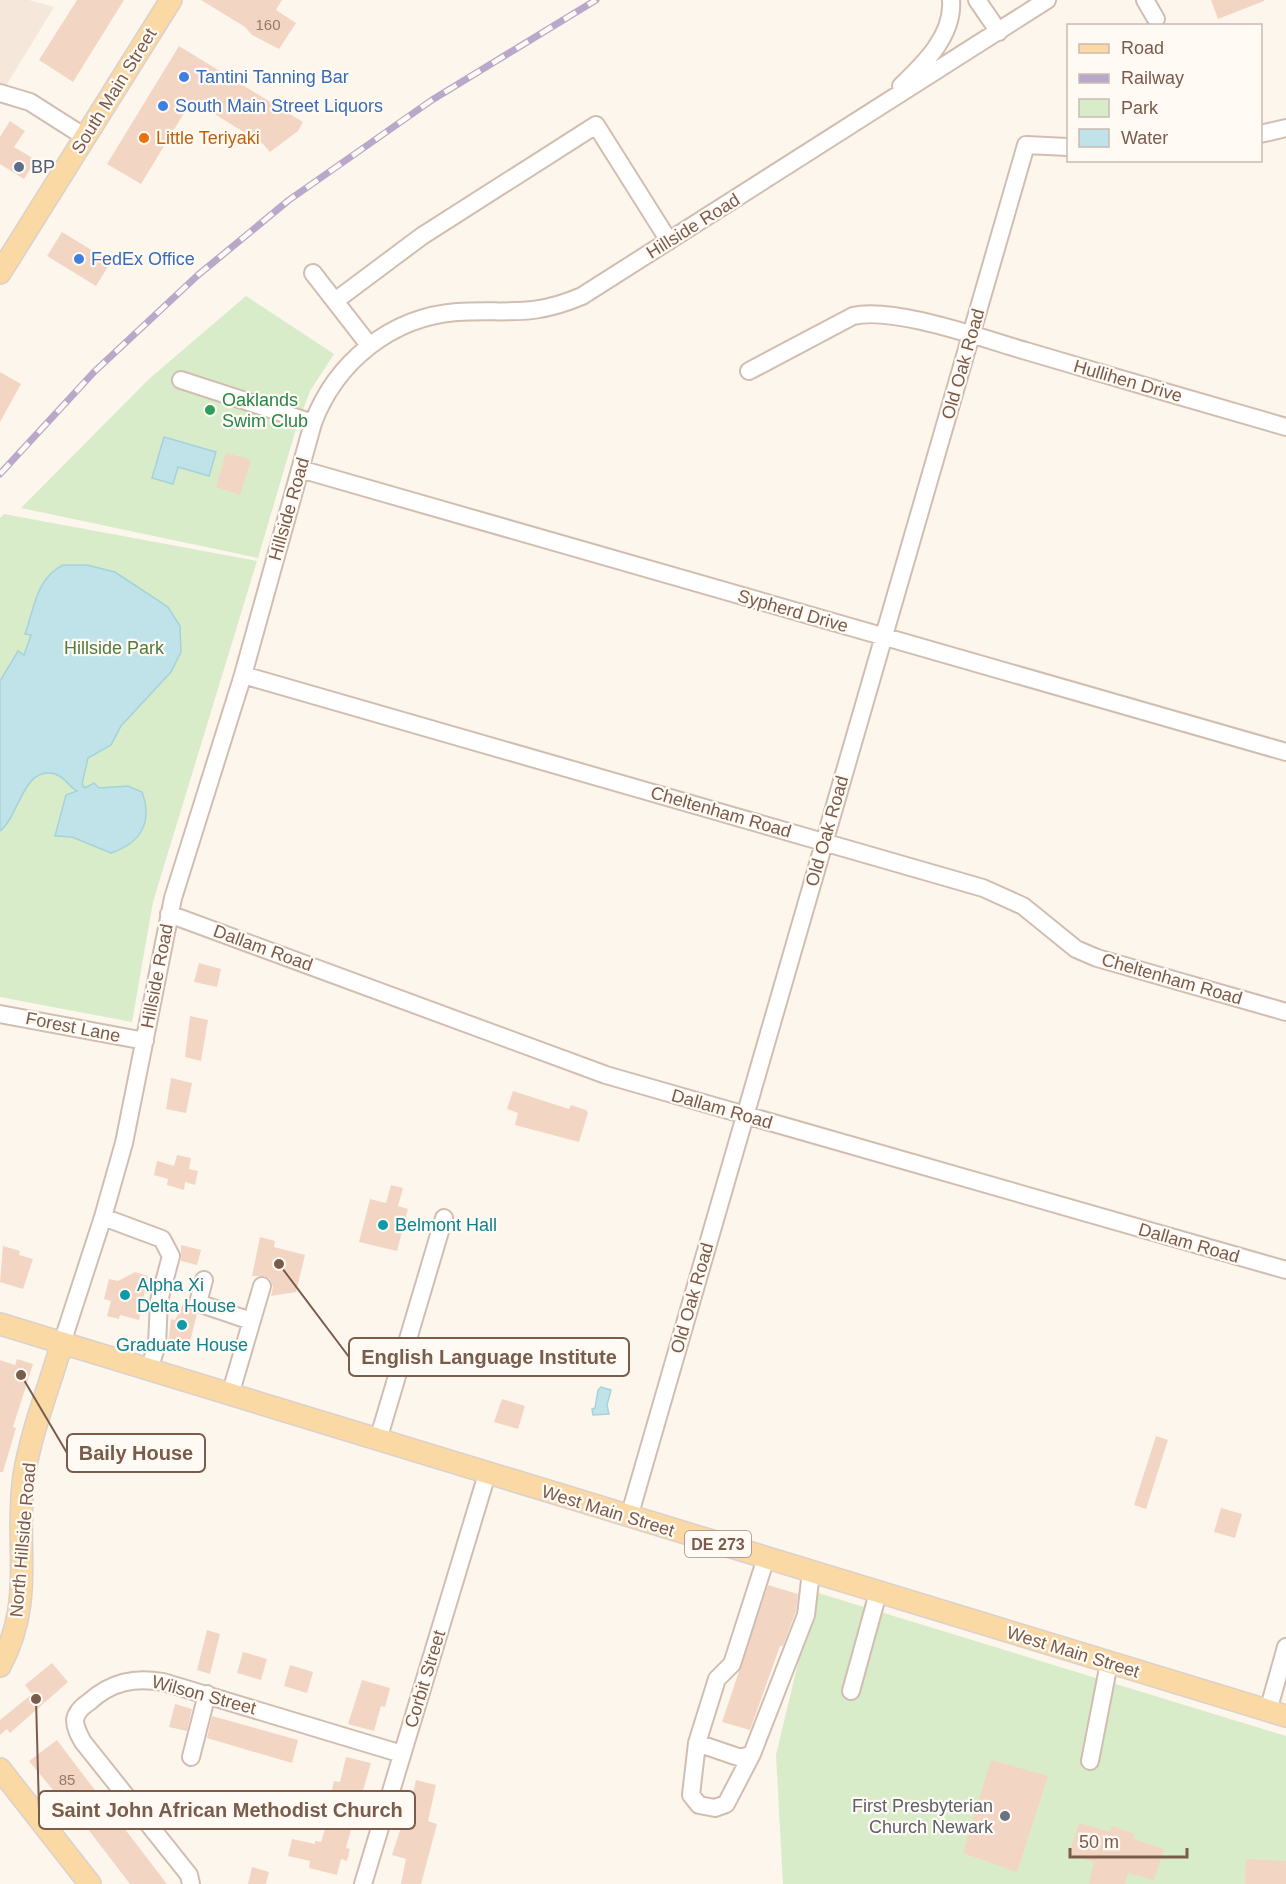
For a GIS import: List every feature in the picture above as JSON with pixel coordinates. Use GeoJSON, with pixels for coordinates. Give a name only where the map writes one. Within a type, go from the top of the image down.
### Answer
{"type":"FeatureCollection","features":[{"type":"Feature","properties":{"kind":"main road","name":"South Main Street"},"geometry":{"type":"LineString","coordinates":[[0,273],[171,0]]}},
{"type":"Feature","properties":{"kind":"main road","name":"West Main Street"},"geometry":{"type":"LineString","coordinates":[[0,1324],[1277,1714]]}},
{"type":"Feature","properties":{"kind":"main road","name":"North Hillside Road"},"geometry":{"type":"LineString","coordinates":[[2,1654],[19,1615],[23,1587],[24,1476],[62,1343]]}},
{"type":"Feature","properties":{"kind":"main road"},"geometry":{"type":"LineString","coordinates":[[3,1777],[90,1884]]}},
{"type":"Feature","properties":{"kind":"street"},"geometry":{"type":"LineString","coordinates":[[877,110],[938,45],[947,26],[951,0]]}},
{"type":"Feature","properties":{"kind":"street"},"geometry":{"type":"LineString","coordinates":[[977,0],[999,32]]}},
{"type":"Feature","properties":{"kind":"street","name":"Hillside Road"},"geometry":{"type":"LineString","coordinates":[[62,1343],[103,1217],[124,1143],[169,914],[243,675],[313,423],[332,385],[357,355],[369,345],[400,327],[440,314],[521,313],[556,306],[589,292],[1047,0]]}},
{"type":"Feature","properties":{"kind":"street"},"geometry":{"type":"LineString","coordinates":[[1145,0],[1156,19]]}},
{"type":"Feature","properties":{"kind":"street"},"geometry":{"type":"LineString","coordinates":[[0,93],[30,102],[85,137]]}},
{"type":"Feature","properties":{"kind":"street"},"geometry":{"type":"LineString","coordinates":[[335,302],[422,236],[596,125],[669,241]]}},
{"type":"Feature","properties":{"kind":"street"},"geometry":{"type":"LineString","coordinates":[[1262,134],[1286,128]]}},
{"type":"Feature","properties":{"kind":"street","name":"Old Oak Road"},"geometry":{"type":"LineString","coordinates":[[629,1517],[1026,145],[1067,147]]}},
{"type":"Feature","properties":{"kind":"street"},"geometry":{"type":"LineString","coordinates":[[313,273],[369,345]]}},
{"type":"Feature","properties":{"kind":"street","name":"Hullihen Drive"},"geometry":{"type":"LineString","coordinates":[[749,371],[853,316],[867,312],[884,313],[971,335],[1286,427]]}},
{"type":"Feature","properties":{"kind":"street"},"geometry":{"type":"LineString","coordinates":[[181,380],[313,423]]}},
{"type":"Feature","properties":{"kind":"street","name":"Sypherd Drive"},"geometry":{"type":"LineString","coordinates":[[300,469],[1286,752]]}},
{"type":"Feature","properties":{"kind":"street","name":"Cheltenham Road"},"geometry":{"type":"LineString","coordinates":[[243,675],[1008,897],[1076,949],[1097,958],[1286,1012]]}},
{"type":"Feature","properties":{"kind":"street","name":"Dallam Road"},"geometry":{"type":"LineString","coordinates":[[169,914],[596,1071],[745,1116],[1286,1270]]}},
{"type":"Feature","properties":{"kind":"street","name":"Forest Lane"},"geometry":{"type":"LineString","coordinates":[[0,1014],[145,1041]]}},
{"type":"Feature","properties":{"kind":"street"},"geometry":{"type":"LineString","coordinates":[[103,1217],[162,1239],[171,1256],[159,1302],[157,1344],[150,1370]]}},
{"type":"Feature","properties":{"kind":"street"},"geometry":{"type":"LineString","coordinates":[[378,1440],[444,1218]]}},
{"type":"Feature","properties":{"kind":"street"},"geometry":{"type":"LineString","coordinates":[[204,1280],[198,1303],[251,1321]]}},
{"type":"Feature","properties":{"kind":"street"},"geometry":{"type":"LineString","coordinates":[[230,1395],[262,1286]]}},
{"type":"Feature","properties":{"kind":"street","name":"Corbit Street"},"geometry":{"type":"LineString","coordinates":[[363,1884],[487,1474]]}},
{"type":"Feature","properties":{"kind":"street"},"geometry":{"type":"LineString","coordinates":[[766,1558],[732,1664],[717,1679],[697,1743],[690,1790],[693,1800],[699,1805],[708,1807],[726,1804],[752,1754],[806,1615],[811,1572]]}},
{"type":"Feature","properties":{"kind":"street"},"geometry":{"type":"LineString","coordinates":[[851,1691],[878,1593]]}},
{"type":"Feature","properties":{"kind":"street"},"geometry":{"type":"LineString","coordinates":[[1277,1714],[1286,1647]]}},
{"type":"Feature","properties":{"kind":"street"},"geometry":{"type":"LineString","coordinates":[[1090,1761],[1109,1663]]}},
{"type":"Feature","properties":{"kind":"street","name":"Wilson Street"},"geometry":{"type":"LineString","coordinates":[[191,1884],[189,1875],[83,1742],[75,1718],[81,1708],[107,1688],[125,1681],[144,1679],[163,1682],[402,1754]]}},
{"type":"Feature","properties":{"kind":"street"},"geometry":{"type":"LineString","coordinates":[[191,1758],[207,1694]]}},
{"type":"Feature","properties":{"kind":"street"},"geometry":{"type":"LineString","coordinates":[[697,1743],[741,1758],[752,1754]]}},
{"type":"Feature","properties":{"kind":"shaded area"},"geometry":{"type":"Polygon","coordinates":[[[0,0],[29,0],[54,7],[4,89],[0,89],[0,0]]]}},
{"type":"Feature","properties":{"kind":"green space","name":"Oaklands Swim Club"},"geometry":{"type":"Polygon","coordinates":[[[246,296],[334,354],[310,391],[296,429],[258,558],[21,508],[150,378],[246,296]]]}},
{"type":"Feature","properties":{"kind":"green space","name":"Hillside Park"},"geometry":{"type":"Polygon","coordinates":[[[4,514],[257,561],[153,902],[132,1022],[0,997],[0,518],[4,514]]]}},
{"type":"Feature","properties":{"kind":"green space"},"geometry":{"type":"Polygon","coordinates":[[[815,1592],[1286,1736],[1286,1884],[783,1884],[776,1755],[815,1592]]]}},
{"type":"Feature","properties":{"kind":"water"},"geometry":{"type":"Polygon","coordinates":[[[164,437],[216,452],[209,476],[178,467],[173,484],[152,478],[164,437]]]}},
{"type":"Feature","properties":{"kind":"water"},"geometry":{"type":"Polygon","coordinates":[[[63,565],[87,565],[115,572],[168,607],[180,626],[181,652],[171,672],[121,726],[111,745],[88,758],[82,784],[85,788],[94,783],[99,788],[128,786],[142,792],[145,803],[145,822],[142,830],[130,843],[111,853],[72,837],[55,836],[66,795],[77,791],[62,777],[55,774],[44,773],[29,784],[7,824],[0,831],[0,681],[18,651],[24,655],[31,635],[25,634],[38,594],[47,578],[63,565]]]}},
{"type":"Feature","properties":{"kind":"water"},"geometry":{"type":"Polygon","coordinates":[[[601,1387],[611,1390],[607,1405],[609,1414],[593,1415],[592,1409],[595,1408],[598,1390],[601,1387]]]}},
{"type":"Feature","properties":{"kind":"building"},"geometry":{"type":"Polygon","coordinates":[[[77,0],[124,0],[73,82],[39,60],[77,0]]]}},
{"type":"Feature","properties":{"kind":"building"},"geometry":{"type":"Polygon","coordinates":[[[201,0],[282,0],[276,10],[296,23],[279,49],[252,35],[245,27],[201,0]]]}},
{"type":"Feature","properties":{"kind":"building"},"geometry":{"type":"Polygon","coordinates":[[[1211,0],[1264,0],[1264,1],[1218,19],[1211,0]]]}},
{"type":"Feature","properties":{"kind":"building"},"geometry":{"type":"Polygon","coordinates":[[[179,46],[303,122],[298,131],[270,152],[263,144],[192,100],[141,184],[107,164],[179,46]]]}},
{"type":"Feature","properties":{"kind":"building"},"geometry":{"type":"Polygon","coordinates":[[[10,121],[25,131],[14,147],[36,160],[24,179],[0,164],[0,137],[10,121]]]}},
{"type":"Feature","properties":{"kind":"building","name":"FedEx Office"},"geometry":{"type":"Polygon","coordinates":[[[62,232],[111,262],[96,286],[47,256],[62,232]]]}},
{"type":"Feature","properties":{"kind":"building"},"geometry":{"type":"Polygon","coordinates":[[[0,372],[21,384],[0,422],[0,372]]]}},
{"type":"Feature","properties":{"kind":"building"},"geometry":{"type":"Polygon","coordinates":[[[226,453],[251,460],[240,495],[216,487],[226,453]]]}},
{"type":"Feature","properties":{"kind":"building"},"geometry":{"type":"Polygon","coordinates":[[[199,963],[221,969],[217,987],[194,982],[199,963]]]}},
{"type":"Feature","properties":{"kind":"building"},"geometry":{"type":"Polygon","coordinates":[[[190,1016],[208,1020],[201,1061],[185,1057],[190,1016]]]}},
{"type":"Feature","properties":{"kind":"building"},"geometry":{"type":"Polygon","coordinates":[[[171,1078],[192,1083],[186,1113],[166,1109],[171,1078]]]}},
{"type":"Feature","properties":{"kind":"building"},"geometry":{"type":"Polygon","coordinates":[[[513,1091],[569,1109],[571,1105],[586,1110],[588,1113],[579,1142],[515,1125],[518,1113],[507,1109],[513,1091]]]}},
{"type":"Feature","properties":{"kind":"building"},"geometry":{"type":"Polygon","coordinates":[[[177,1155],[191,1158],[189,1169],[198,1171],[195,1185],[185,1182],[184,1190],[167,1185],[168,1179],[154,1175],[157,1161],[174,1166],[177,1155]]]}},
{"type":"Feature","properties":{"kind":"building","name":"Belmont Hall"},"geometry":{"type":"Polygon","coordinates":[[[391,1185],[403,1188],[398,1206],[408,1209],[397,1251],[359,1242],[370,1199],[386,1203],[391,1185]]]}},
{"type":"Feature","properties":{"kind":"building"},"geometry":{"type":"Polygon","coordinates":[[[260,1237],[275,1241],[274,1247],[305,1255],[296,1292],[271,1296],[273,1287],[270,1279],[264,1276],[252,1276],[260,1237]]]}},
{"type":"Feature","properties":{"kind":"building"},"geometry":{"type":"Polygon","coordinates":[[[181,1245],[201,1250],[197,1265],[181,1261],[181,1245]]]}},
{"type":"Feature","properties":{"kind":"building"},"geometry":{"type":"Polygon","coordinates":[[[3,1246],[20,1251],[19,1255],[33,1259],[23,1289],[0,1282],[3,1246]]]}},
{"type":"Feature","properties":{"kind":"building","name":"Alpha Xi Delta House"},"geometry":{"type":"Polygon","coordinates":[[[135,1272],[148,1276],[139,1320],[120,1315],[119,1319],[107,1316],[111,1301],[104,1299],[109,1279],[118,1281],[135,1272]]]}},
{"type":"Feature","properties":{"kind":"building","name":"Graduate House"},"geometry":{"type":"Polygon","coordinates":[[[183,1304],[197,1314],[188,1350],[168,1343],[171,1319],[175,1320],[183,1304]]]}},
{"type":"Feature","properties":{"kind":"building"},"geometry":{"type":"Polygon","coordinates":[[[17,1359],[33,1364],[13,1427],[16,1428],[3,1472],[0,1472],[0,1360],[15,1365],[17,1359]]]}},
{"type":"Feature","properties":{"kind":"building"},"geometry":{"type":"Polygon","coordinates":[[[502,1399],[525,1406],[518,1429],[494,1422],[502,1399]]]}},
{"type":"Feature","properties":{"kind":"building"},"geometry":{"type":"Polygon","coordinates":[[[1156,1436],[1168,1440],[1146,1509],[1134,1505],[1156,1436]]]}},
{"type":"Feature","properties":{"kind":"building"},"geometry":{"type":"Polygon","coordinates":[[[1221,1508],[1242,1514],[1235,1538],[1214,1532],[1221,1508]]]}},
{"type":"Feature","properties":{"kind":"building"},"geometry":{"type":"Polygon","coordinates":[[[768,1585],[798,1594],[796,1611],[783,1646],[780,1646],[750,1730],[722,1722],[768,1585]]]}},
{"type":"Feature","properties":{"kind":"building"},"geometry":{"type":"Polygon","coordinates":[[[207,1630],[220,1634],[210,1674],[197,1670],[207,1630]]]}},
{"type":"Feature","properties":{"kind":"building"},"geometry":{"type":"Polygon","coordinates":[[[243,1652],[267,1659],[261,1680],[237,1673],[243,1652]]]}},
{"type":"Feature","properties":{"kind":"building"},"geometry":{"type":"Polygon","coordinates":[[[52,1663],[68,1682],[10,1733],[7,1729],[0,1735],[0,1720],[32,1694],[25,1685],[52,1663]]]}},
{"type":"Feature","properties":{"kind":"building"},"geometry":{"type":"Polygon","coordinates":[[[290,1665],[313,1672],[307,1693],[284,1686],[290,1665]]]}},
{"type":"Feature","properties":{"kind":"building"},"geometry":{"type":"Polygon","coordinates":[[[362,1680],[390,1688],[385,1707],[381,1706],[374,1731],[348,1724],[362,1680]]]}},
{"type":"Feature","properties":{"kind":"building"},"geometry":{"type":"Polygon","coordinates":[[[175,1704],[192,1709],[187,1731],[169,1727],[175,1704]]]}},
{"type":"Feature","properties":{"kind":"building"},"geometry":{"type":"Polygon","coordinates":[[[212,1716],[298,1740],[292,1763],[207,1738],[212,1716]]]}},
{"type":"Feature","properties":{"kind":"building"},"geometry":{"type":"Polygon","coordinates":[[[57,1740],[167,1884],[130,1884],[61,1794],[58,1796],[29,1761],[57,1740]]]}},
{"type":"Feature","properties":{"kind":"building"},"geometry":{"type":"Polygon","coordinates":[[[346,1757],[371,1763],[360,1801],[331,1794],[334,1781],[340,1782],[346,1757]]]}},
{"type":"Feature","properties":{"kind":"building","name":"First Presbyterian Church Newark"},"geometry":{"type":"Polygon","coordinates":[[[991,1760],[1048,1776],[1017,1872],[963,1853],[991,1760]]]}},
{"type":"Feature","properties":{"kind":"building"},"geometry":{"type":"Polygon","coordinates":[[[416,1780],[436,1785],[428,1821],[437,1824],[421,1884],[401,1884],[406,1859],[392,1855],[405,1815],[408,1816],[416,1780]]]}},
{"type":"Feature","properties":{"kind":"building"},"geometry":{"type":"Polygon","coordinates":[[[328,1819],[352,1826],[346,1848],[350,1849],[347,1861],[341,1859],[337,1875],[309,1868],[310,1861],[288,1856],[292,1839],[315,1844],[315,1841],[321,1842],[328,1819]]]}},
{"type":"Feature","properties":{"kind":"building"},"geometry":{"type":"Polygon","coordinates":[[[1079,1823],[1110,1832],[1112,1826],[1134,1834],[1133,1839],[1164,1849],[1154,1880],[1128,1873],[1125,1884],[1089,1884],[1094,1862],[1069,1854],[1079,1823]]]}},
{"type":"Feature","properties":{"kind":"building"},"geometry":{"type":"Polygon","coordinates":[[[1246,1859],[1286,1861],[1286,1884],[1245,1884],[1246,1859]]]}},
{"type":"Feature","properties":{"kind":"building"},"geometry":{"type":"Polygon","coordinates":[[[252,1867],[269,1872],[266,1884],[248,1884],[252,1867]]]}},
{"type":"Feature","properties":{"kind":"railway"},"geometry":{"type":"LineString","coordinates":[[0,474],[94,372],[198,275],[289,200],[432,100],[596,0]]}},
{"type":"Feature","properties":{"kind":"place","name":"Tantini Tanning Bar"},"geometry":{"type":"Point","coordinates":[184,77]}},
{"type":"Feature","properties":{"kind":"place","name":"South Main Street Liquors"},"geometry":{"type":"Point","coordinates":[163,106]}},
{"type":"Feature","properties":{"kind":"place","name":"Little Teriyaki"},"geometry":{"type":"Point","coordinates":[144,138]}},
{"type":"Feature","properties":{"kind":"place","name":"BP"},"geometry":{"type":"Point","coordinates":[19,167]}},
{"type":"Feature","properties":{"kind":"place","name":"FedEx Office"},"geometry":{"type":"Point","coordinates":[79,259]}},
{"type":"Feature","properties":{"kind":"place","name":"Oaklands Swim Club"},"geometry":{"type":"Point","coordinates":[210,410]}},
{"type":"Feature","properties":{"kind":"place","name":"Belmont Hall"},"geometry":{"type":"Point","coordinates":[383,1225]}},
{"type":"Feature","properties":{"kind":"place","name":"English Language Institute"},"geometry":{"type":"Point","coordinates":[279,1264]}},
{"type":"Feature","properties":{"kind":"place","name":"Alpha Xi Delta House"},"geometry":{"type":"Point","coordinates":[125,1295]}},
{"type":"Feature","properties":{"kind":"place","name":"Graduate House"},"geometry":{"type":"Point","coordinates":[182,1325]}},
{"type":"Feature","properties":{"kind":"place","name":"Baily House"},"geometry":{"type":"Point","coordinates":[21,1375]}},
{"type":"Feature","properties":{"kind":"place","name":"Saint John African Methodist Church"},"geometry":{"type":"Point","coordinates":[36,1699]}},
{"type":"Feature","properties":{"kind":"place","name":"First Presbyterian Church Newark"},"geometry":{"type":"Point","coordinates":[1005,1816]}}]}
